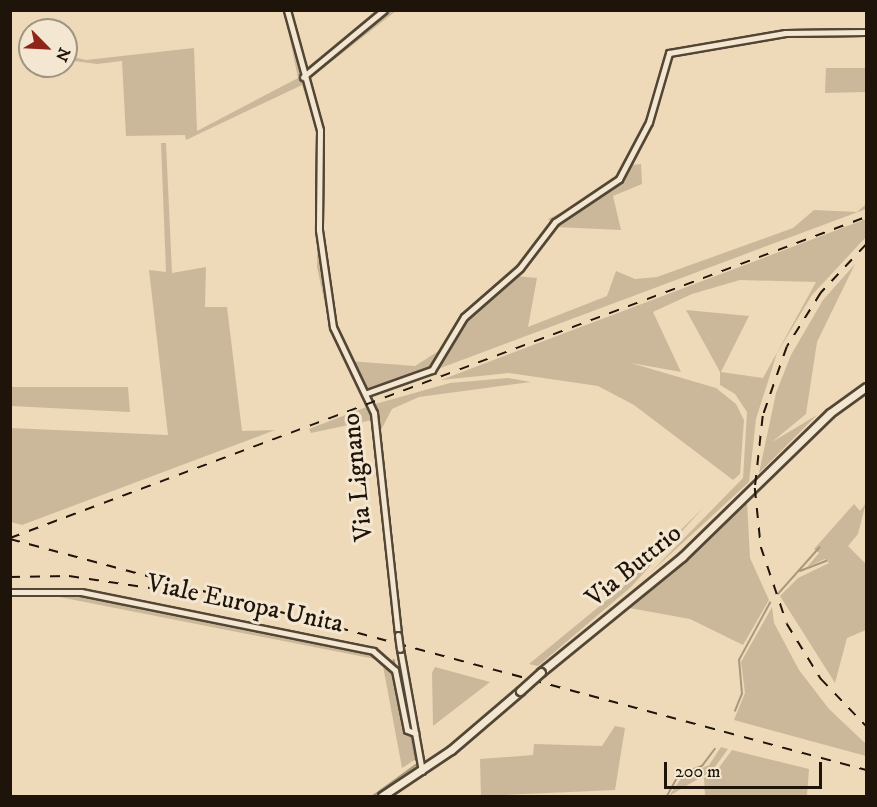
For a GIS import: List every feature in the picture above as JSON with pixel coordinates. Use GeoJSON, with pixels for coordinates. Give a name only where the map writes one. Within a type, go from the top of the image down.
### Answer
{"type":"FeatureCollection","features":[{"type":"Feature","properties":{"kind":"street","name":"Via Lignano"},"geometry":{"type":"LineString","coordinates":[[287,10],[303,77],[320,130],[319,230],[333,327],[367,393],[378,437],[387,568],[422,771]]}},
{"type":"Feature","properties":{"kind":"street"},"geometry":{"type":"LineString","coordinates":[[303,77],[384,10]]}},
{"type":"Feature","properties":{"kind":"street"},"geometry":{"type":"LineString","coordinates":[[367,393],[432,370],[464,317],[520,268],[555,222],[619,179],[646,130],[669,53],[784,33],[867,32]]}},
{"type":"Feature","properties":{"kind":"street","name":"Via Buttrio"},"geometry":{"type":"LineString","coordinates":[[382,796],[422,771],[682,557],[804,438],[867,387]]}},
{"type":"Feature","properties":{"kind":"street","name":"Viale Europa Unita"},"geometry":{"type":"LineString","coordinates":[[10,592],[41,588],[99,594],[376,652],[395,670],[407,730],[415,733]]}},
{"type":"Feature","properties":{"kind":"shaded area"},"geometry":{"type":"Polygon","coordinates":[[[284,11],[290,11],[308,67],[381,11],[396,11],[308,80],[324,134],[323,247],[335,321],[328,319],[317,267],[319,137],[302,85],[186,140],[185,135],[126,136],[122,61],[97,64],[78,62],[78,58],[86,60],[194,48],[197,131],[298,78],[284,11]]]}},
{"type":"Feature","properties":{"kind":"shaded area"},"geometry":{"type":"Polygon","coordinates":[[[826,68],[866,68],[866,92],[825,93],[826,68]]]}},
{"type":"Feature","properties":{"kind":"shaded area"},"geometry":{"type":"Polygon","coordinates":[[[161,143],[166,143],[172,273],[206,267],[205,307],[227,307],[242,431],[275,430],[22,525],[11,522],[11,428],[168,435],[149,270],[166,272],[161,143]]]}},
{"type":"Feature","properties":{"kind":"shaded area"},"geometry":{"type":"Polygon","coordinates":[[[641,164],[642,184],[613,196],[621,230],[555,227],[548,219],[611,189],[633,165],[641,164]]]}},
{"type":"Feature","properties":{"kind":"shaded area"},"geometry":{"type":"Polygon","coordinates":[[[866,204],[866,209],[371,394],[349,361],[415,366],[437,352],[472,313],[515,276],[537,278],[528,327],[607,296],[616,271],[635,279],[657,277],[793,228],[814,210],[857,212],[866,204]]]}},
{"type":"Feature","properties":{"kind":"shaded area"},"geometry":{"type":"Polygon","coordinates":[[[866,219],[866,237],[812,295],[777,353],[756,419],[749,482],[651,572],[743,478],[747,412],[735,394],[720,385],[720,372],[686,310],[749,316],[721,372],[763,378],[816,282],[740,280],[692,294],[653,312],[681,372],[631,363],[716,388],[736,404],[744,420],[740,474],[733,480],[634,405],[598,386],[509,373],[441,380],[866,219]]]}},
{"type":"Feature","properties":{"kind":"shaded area"},"geometry":{"type":"Polygon","coordinates":[[[855,264],[817,342],[806,414],[772,442],[817,415],[759,473],[776,393],[791,355],[823,300],[855,264]]]}},
{"type":"Feature","properties":{"kind":"shaded area"},"geometry":{"type":"Polygon","coordinates":[[[508,378],[531,382],[419,397],[392,409],[381,430],[375,404],[450,383],[508,378]]]}},
{"type":"Feature","properties":{"kind":"shaded area"},"geometry":{"type":"Polygon","coordinates":[[[11,387],[128,387],[130,412],[11,406],[11,387]]]}},
{"type":"Feature","properties":{"kind":"shaded area"},"geometry":{"type":"Polygon","coordinates":[[[369,406],[372,420],[311,433],[309,429],[369,406]]]}},
{"type":"Feature","properties":{"kind":"shaded area"},"geometry":{"type":"Polygon","coordinates":[[[747,501],[750,558],[769,600],[743,645],[690,619],[624,607],[687,559],[747,501]]]}},
{"type":"Feature","properties":{"kind":"shaded area"},"geometry":{"type":"Polygon","coordinates":[[[866,503],[858,534],[848,546],[866,564],[866,630],[847,638],[835,683],[780,596],[798,578],[829,563],[825,559],[807,567],[819,553],[814,549],[854,504],[860,511],[866,503]]]}},
{"type":"Feature","properties":{"kind":"shaded area"},"geometry":{"type":"Polygon","coordinates":[[[704,507],[631,587],[538,666],[529,664],[624,586],[704,507]]]}},
{"type":"Feature","properties":{"kind":"shaded area"},"geometry":{"type":"Polygon","coordinates":[[[39,593],[76,594],[377,656],[395,677],[404,731],[413,738],[416,759],[402,768],[383,666],[375,659],[39,593]]]}},
{"type":"Feature","properties":{"kind":"shaded area"},"geometry":{"type":"Polygon","coordinates":[[[772,607],[774,623],[799,670],[829,709],[866,744],[866,756],[734,720],[745,693],[741,662],[772,607]]]}},
{"type":"Feature","properties":{"kind":"shaded area"},"geometry":{"type":"Polygon","coordinates":[[[435,667],[490,682],[433,726],[432,673],[435,667]]]}},
{"type":"Feature","properties":{"kind":"shaded area"},"geometry":{"type":"Polygon","coordinates":[[[615,726],[625,728],[615,790],[481,796],[480,759],[533,755],[534,744],[602,746],[615,726]]]}},
{"type":"Feature","properties":{"kind":"shaded area"},"geometry":{"type":"Polygon","coordinates":[[[721,747],[728,749],[712,771],[669,796],[682,777],[709,765],[721,747]]]}},
{"type":"Feature","properties":{"kind":"shaded area"},"geometry":{"type":"Polygon","coordinates":[[[732,750],[809,769],[807,796],[705,796],[704,778],[715,773],[732,750]]]}},
{"type":"Feature","properties":{"kind":"waterway"},"geometry":{"type":"LineString","coordinates":[[778,594],[819,548]]}},
{"type":"Feature","properties":{"kind":"waterway"},"geometry":{"type":"LineString","coordinates":[[800,571],[826,561]]}},
{"type":"Feature","properties":{"kind":"waterway"},"geometry":{"type":"LineString","coordinates":[[397,602],[402,628]]}},
{"type":"Feature","properties":{"kind":"waterway"},"geometry":{"type":"LineString","coordinates":[[735,711],[742,694],[739,660],[770,603]]}},
{"type":"Feature","properties":{"kind":"waterway"},"geometry":{"type":"LineString","coordinates":[[394,660],[410,728]]}},
{"type":"Feature","properties":{"kind":"waterway"},"geometry":{"type":"LineString","coordinates":[[412,737],[416,760]]}},
{"type":"Feature","properties":{"kind":"waterway"},"geometry":{"type":"LineString","coordinates":[[667,796],[678,776],[702,766],[715,749]]}},
{"type":"Feature","properties":{"kind":"waterway"},"geometry":{"type":"LineString","coordinates":[[373,796],[416,765]]}},
{"type":"Feature","properties":{"kind":"railway"},"geometry":{"type":"LineString","coordinates":[[10,538],[866,217]]}},
{"type":"Feature","properties":{"kind":"railway"},"geometry":{"type":"LineString","coordinates":[[866,245],[821,293],[787,347],[763,416],[755,488],[761,547],[787,624],[821,679],[866,726]]}},
{"type":"Feature","properties":{"kind":"railway"},"geometry":{"type":"LineString","coordinates":[[10,539],[866,770]]}},
{"type":"Feature","properties":{"kind":"railway"},"geometry":{"type":"LineString","coordinates":[[10,577],[69,576],[177,592]]}}]}
